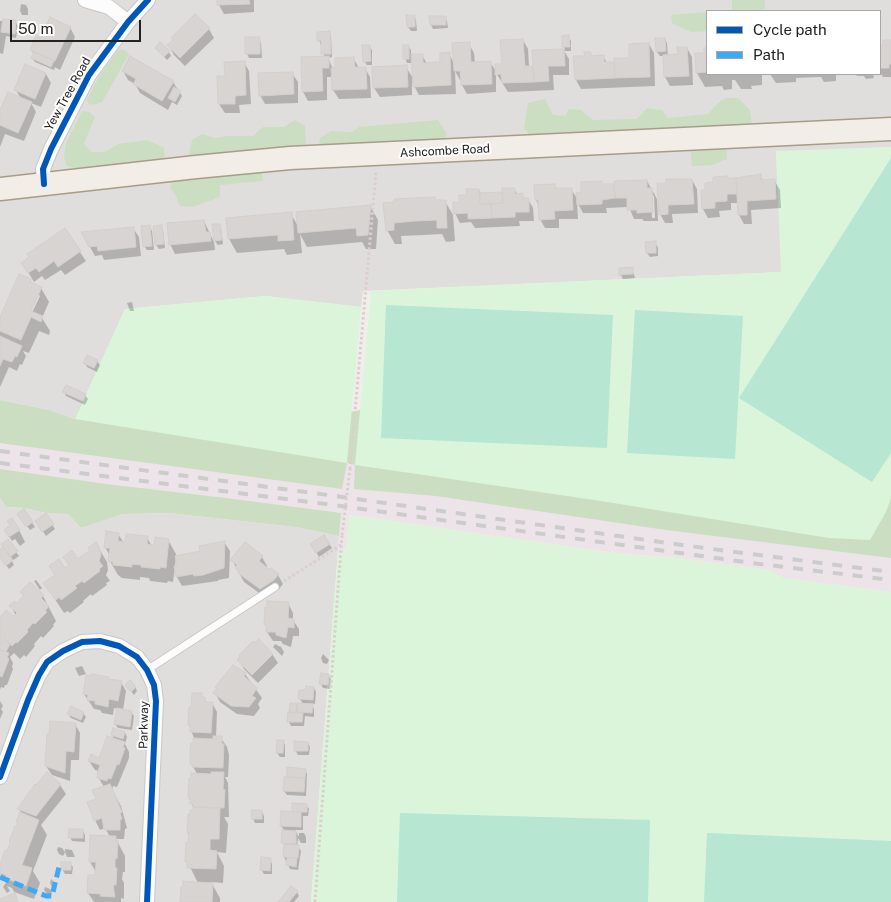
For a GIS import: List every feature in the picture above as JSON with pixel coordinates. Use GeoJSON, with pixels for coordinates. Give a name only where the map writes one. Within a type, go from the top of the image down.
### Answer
{"type":"FeatureCollection","features":[{"type":"Feature","properties":{"kind":"main road","name":"Ashcombe Road"},"geometry":{"type":"LineString","coordinates":[[0,189],[252,162],[891,129]]}},
{"type":"Feature","properties":{"kind":"street"},"geometry":{"type":"LineString","coordinates":[[85,0],[109,7],[128,22]]}},
{"type":"Feature","properties":{"kind":"street","name":"Yew Tree Road"},"geometry":{"type":"LineString","coordinates":[[44,184],[44,169],[51,149],[89,74],[128,22],[148,0]]}},
{"type":"Feature","properties":{"kind":"street","name":"Parkway"},"geometry":{"type":"LineString","coordinates":[[0,777],[39,675],[47,662],[63,651],[82,642],[100,641],[119,646],[137,657],[147,670],[154,685],[156,701],[147,902]]}},
{"type":"Feature","properties":{"kind":"lane"},"geometry":{"type":"LineString","coordinates":[[147,670],[275,587]]}},
{"type":"Feature","properties":{"kind":"path"},"geometry":{"type":"LineString","coordinates":[[315,902],[342,535],[350,469],[378,154]]}},
{"type":"Feature","properties":{"kind":"path"},"geometry":{"type":"LineString","coordinates":[[275,587],[342,545]]}},
{"type":"Feature","properties":{"kind":"shaded area"},"geometry":{"type":"Polygon","coordinates":[[[0,0],[891,0],[891,147],[776,152],[782,272],[363,291],[361,307],[265,296],[125,309],[75,419],[49,410],[0,400],[0,0]]]}},
{"type":"Feature","properties":{"kind":"shaded area"},"geometry":{"type":"Polygon","coordinates":[[[0,400],[49,410],[75,419],[355,465],[891,542],[891,592],[783,578],[769,570],[670,557],[622,554],[350,515],[346,549],[338,552],[339,536],[296,527],[169,513],[123,514],[81,528],[68,514],[6,507],[0,498],[0,400]]]}},
{"type":"Feature","properties":{"kind":"shaded area"},"geometry":{"type":"Polygon","coordinates":[[[0,498],[6,507],[68,514],[81,528],[123,514],[169,513],[296,527],[339,536],[311,902],[0,902],[0,498]]]}},
{"type":"Feature","properties":{"kind":"green space"},"geometry":{"type":"Polygon","coordinates":[[[732,0],[765,0],[765,9],[732,10],[732,0]]]}},
{"type":"Feature","properties":{"kind":"green space"},"geometry":{"type":"Polygon","coordinates":[[[706,12],[706,31],[691,32],[672,23],[671,15],[706,12]]]}},
{"type":"Feature","properties":{"kind":"green space"},"geometry":{"type":"Polygon","coordinates":[[[118,50],[125,50],[129,54],[118,74],[102,102],[93,105],[88,103],[87,99],[100,75],[118,50]]]}},
{"type":"Feature","properties":{"kind":"green space"},"geometry":{"type":"Polygon","coordinates":[[[726,98],[738,98],[750,110],[752,125],[531,136],[524,129],[528,103],[545,99],[553,115],[565,116],[569,109],[581,110],[593,120],[637,119],[647,108],[662,110],[668,118],[708,114],[718,103],[726,98]]]}},
{"type":"Feature","properties":{"kind":"green space"},"geometry":{"type":"Polygon","coordinates":[[[82,111],[89,112],[95,117],[84,144],[91,152],[105,152],[118,144],[147,140],[164,148],[165,161],[86,170],[67,166],[64,158],[66,143],[82,111]]]}},
{"type":"Feature","properties":{"kind":"green space"},"geometry":{"type":"Polygon","coordinates":[[[295,120],[305,126],[306,150],[193,160],[189,154],[192,140],[202,134],[215,138],[253,136],[263,127],[284,127],[295,120]]]}},
{"type":"Feature","properties":{"kind":"green space"},"geometry":{"type":"Polygon","coordinates":[[[438,120],[447,134],[443,144],[323,149],[319,142],[320,138],[331,131],[352,132],[359,127],[438,120]]]}},
{"type":"Feature","properties":{"kind":"green space"},"geometry":{"type":"Polygon","coordinates":[[[726,143],[727,159],[713,165],[692,166],[690,146],[726,143]]]}},
{"type":"Feature","properties":{"kind":"green space"},"geometry":{"type":"Polygon","coordinates":[[[891,147],[891,498],[886,512],[870,540],[829,538],[601,501],[355,465],[371,291],[781,272],[776,151],[891,147]]]}},
{"type":"Feature","properties":{"kind":"green space"},"geometry":{"type":"Polygon","coordinates":[[[891,158],[891,453],[872,482],[739,398],[891,158]]]}},
{"type":"Feature","properties":{"kind":"green space"},"geometry":{"type":"Polygon","coordinates":[[[261,168],[263,181],[220,185],[220,197],[192,207],[180,206],[170,188],[173,179],[261,168]]]}},
{"type":"Feature","properties":{"kind":"green space"},"geometry":{"type":"Polygon","coordinates":[[[265,296],[361,307],[347,463],[75,419],[125,309],[265,296]]]}},
{"type":"Feature","properties":{"kind":"green space"},"geometry":{"type":"Polygon","coordinates":[[[386,305],[613,315],[607,448],[381,438],[386,305]]]}},
{"type":"Feature","properties":{"kind":"green space"},"geometry":{"type":"Polygon","coordinates":[[[635,310],[743,316],[735,459],[627,453],[635,310]]]}},
{"type":"Feature","properties":{"kind":"green space"},"geometry":{"type":"Polygon","coordinates":[[[84,397],[351,420],[351,412],[360,410],[374,418],[891,473],[891,558],[666,530],[436,496],[354,489],[355,465],[347,463],[342,489],[0,443],[0,400],[49,410],[75,419],[84,397]]]}},
{"type":"Feature","properties":{"kind":"green space"},"geometry":{"type":"Polygon","coordinates":[[[0,469],[341,513],[339,536],[296,527],[169,513],[123,514],[81,528],[68,514],[6,507],[0,498],[0,469]]]}},
{"type":"Feature","properties":{"kind":"green space"},"geometry":{"type":"Polygon","coordinates":[[[349,515],[622,554],[670,557],[769,570],[783,578],[891,592],[891,902],[311,902],[338,552],[346,549],[349,515]]]}},
{"type":"Feature","properties":{"kind":"green space"},"geometry":{"type":"Polygon","coordinates":[[[400,813],[650,820],[648,902],[397,902],[400,813]]]}},
{"type":"Feature","properties":{"kind":"green space"},"geometry":{"type":"Polygon","coordinates":[[[707,833],[891,841],[891,902],[704,902],[707,833]]]}},
{"type":"Feature","properties":{"kind":"building"},"geometry":{"type":"Polygon","coordinates":[[[217,0],[249,0],[250,4],[217,5],[217,0]]]}},
{"type":"Feature","properties":{"kind":"building"},"geometry":{"type":"Polygon","coordinates":[[[195,14],[210,28],[180,58],[167,45],[173,40],[171,38],[195,14]]]}},
{"type":"Feature","properties":{"kind":"building"},"geometry":{"type":"Polygon","coordinates":[[[406,15],[415,15],[415,27],[407,27],[406,15]]]}},
{"type":"Feature","properties":{"kind":"building"},"geometry":{"type":"Polygon","coordinates":[[[429,16],[446,16],[446,25],[430,25],[429,16]]]}},
{"type":"Feature","properties":{"kind":"building"},"geometry":{"type":"Polygon","coordinates":[[[50,17],[71,27],[55,61],[30,50],[36,35],[41,38],[50,17]]]}},
{"type":"Feature","properties":{"kind":"building"},"geometry":{"type":"Polygon","coordinates":[[[3,19],[16,20],[15,34],[1,32],[3,19]]]}},
{"type":"Feature","properties":{"kind":"building"},"geometry":{"type":"Polygon","coordinates":[[[330,31],[331,54],[321,54],[321,40],[317,41],[317,32],[330,31]]]}},
{"type":"Feature","properties":{"kind":"building"},"geometry":{"type":"Polygon","coordinates":[[[569,35],[570,47],[562,47],[562,36],[569,35]]]}},
{"type":"Feature","properties":{"kind":"building"},"geometry":{"type":"Polygon","coordinates":[[[245,37],[260,37],[260,54],[245,54],[245,37]]]}},
{"type":"Feature","properties":{"kind":"building"},"geometry":{"type":"Polygon","coordinates":[[[655,38],[665,38],[666,51],[656,52],[655,38]]]}},
{"type":"Feature","properties":{"kind":"building"},"geometry":{"type":"Polygon","coordinates":[[[523,39],[525,66],[533,66],[534,82],[502,83],[501,74],[495,75],[495,64],[502,64],[500,40],[523,39]]]}},
{"type":"Feature","properties":{"kind":"building"},"geometry":{"type":"Polygon","coordinates":[[[883,40],[891,40],[891,64],[889,64],[889,68],[881,68],[881,45],[883,45],[883,40]]]}},
{"type":"Feature","properties":{"kind":"building"},"geometry":{"type":"Polygon","coordinates":[[[160,42],[170,51],[164,57],[155,48],[160,42]]]}},
{"type":"Feature","properties":{"kind":"building"},"geometry":{"type":"Polygon","coordinates":[[[470,42],[471,62],[491,61],[492,84],[461,85],[460,71],[454,71],[452,43],[470,42]]]}},
{"type":"Feature","properties":{"kind":"building"},"geometry":{"type":"Polygon","coordinates":[[[649,43],[650,77],[615,78],[614,58],[629,58],[629,44],[649,43]]]}},
{"type":"Feature","properties":{"kind":"building"},"geometry":{"type":"Polygon","coordinates":[[[362,45],[370,45],[371,61],[363,62],[362,45]]]}},
{"type":"Feature","properties":{"kind":"building"},"geometry":{"type":"Polygon","coordinates":[[[403,45],[409,45],[409,59],[403,59],[403,45]]]}},
{"type":"Feature","properties":{"kind":"building"},"geometry":{"type":"Polygon","coordinates":[[[677,47],[687,47],[689,76],[664,77],[663,55],[678,54],[677,47]]]}},
{"type":"Feature","properties":{"kind":"building"},"geometry":{"type":"Polygon","coordinates":[[[704,48],[706,48],[706,72],[696,73],[695,53],[704,53],[704,48]]]}},
{"type":"Feature","properties":{"kind":"building"},"geometry":{"type":"Polygon","coordinates":[[[564,49],[565,66],[548,66],[549,81],[534,82],[532,50],[564,49]]]}},
{"type":"Feature","properties":{"kind":"building"},"geometry":{"type":"Polygon","coordinates":[[[34,52],[54,61],[51,67],[31,58],[34,52]]]}},
{"type":"Feature","properties":{"kind":"building"},"geometry":{"type":"Polygon","coordinates":[[[450,52],[451,85],[413,87],[411,54],[423,54],[423,63],[440,62],[440,53],[450,52]]]}},
{"type":"Feature","properties":{"kind":"building"},"geometry":{"type":"Polygon","coordinates":[[[584,52],[591,52],[591,56],[604,55],[604,62],[614,62],[615,78],[575,80],[573,56],[585,56],[584,52]]]}},
{"type":"Feature","properties":{"kind":"building"},"geometry":{"type":"Polygon","coordinates":[[[130,56],[174,81],[162,101],[133,84],[136,79],[122,71],[130,56]]]}},
{"type":"Feature","properties":{"kind":"building"},"geometry":{"type":"Polygon","coordinates":[[[329,56],[329,68],[322,68],[323,91],[302,92],[301,57],[329,56]]]}},
{"type":"Feature","properties":{"kind":"building"},"geometry":{"type":"Polygon","coordinates":[[[354,57],[355,67],[366,67],[367,89],[332,90],[331,68],[335,68],[335,58],[354,57]]]}},
{"type":"Feature","properties":{"kind":"building"},"geometry":{"type":"Polygon","coordinates":[[[245,61],[246,95],[235,96],[235,104],[218,104],[217,76],[225,76],[224,62],[245,61]]]}},
{"type":"Feature","properties":{"kind":"building"},"geometry":{"type":"Polygon","coordinates":[[[25,64],[46,73],[35,99],[14,90],[25,64]]]}},
{"type":"Feature","properties":{"kind":"building"},"geometry":{"type":"Polygon","coordinates":[[[407,65],[408,87],[373,88],[372,67],[407,65]]]}},
{"type":"Feature","properties":{"kind":"building"},"geometry":{"type":"Polygon","coordinates":[[[293,72],[294,94],[259,96],[258,73],[293,72]]]}},
{"type":"Feature","properties":{"kind":"building"},"geometry":{"type":"Polygon","coordinates":[[[174,87],[181,91],[175,102],[168,98],[174,87]]]}},
{"type":"Feature","properties":{"kind":"building"},"geometry":{"type":"Polygon","coordinates":[[[8,92],[32,102],[18,133],[0,125],[0,110],[8,92]]]}},
{"type":"Feature","properties":{"kind":"building"},"geometry":{"type":"Polygon","coordinates":[[[761,174],[761,180],[775,179],[776,199],[747,201],[747,215],[738,215],[736,178],[761,174]]]}},
{"type":"Feature","properties":{"kind":"building"},"geometry":{"type":"Polygon","coordinates":[[[727,176],[727,178],[736,178],[737,194],[727,194],[727,201],[715,202],[715,208],[702,209],[701,190],[705,190],[705,183],[713,182],[713,177],[727,176]]]}},
{"type":"Feature","properties":{"kind":"building"},"geometry":{"type":"Polygon","coordinates":[[[666,179],[692,179],[694,204],[668,205],[668,214],[659,215],[657,183],[666,183],[666,179]]]}},
{"type":"Feature","properties":{"kind":"building"},"geometry":{"type":"Polygon","coordinates":[[[647,180],[647,188],[652,188],[653,212],[637,213],[637,210],[627,210],[627,198],[615,198],[614,181],[647,180]]]}},
{"type":"Feature","properties":{"kind":"building"},"geometry":{"type":"Polygon","coordinates":[[[602,181],[602,184],[614,184],[615,198],[602,200],[602,204],[577,205],[576,193],[581,192],[581,182],[602,181]]]}},
{"type":"Feature","properties":{"kind":"building"},"geometry":{"type":"Polygon","coordinates":[[[555,184],[555,188],[572,188],[573,210],[554,211],[555,219],[539,220],[538,200],[535,200],[534,185],[555,184]]]}},
{"type":"Feature","properties":{"kind":"building"},"geometry":{"type":"Polygon","coordinates":[[[502,188],[515,188],[515,194],[523,193],[523,198],[529,198],[529,212],[515,212],[515,217],[492,218],[491,204],[503,203],[502,188]]]}},
{"type":"Feature","properties":{"kind":"building"},"geometry":{"type":"Polygon","coordinates":[[[466,189],[479,189],[480,204],[491,204],[492,218],[468,219],[468,213],[453,214],[453,202],[459,202],[459,195],[467,195],[466,189]]]}},
{"type":"Feature","properties":{"kind":"building"},"geometry":{"type":"Polygon","coordinates":[[[502,192],[503,203],[480,204],[480,193],[502,192]]]}},
{"type":"Feature","properties":{"kind":"building"},"geometry":{"type":"Polygon","coordinates":[[[435,197],[436,200],[446,200],[447,228],[437,228],[437,220],[415,221],[394,223],[394,230],[386,231],[383,203],[394,202],[394,199],[435,197]]]}},
{"type":"Feature","properties":{"kind":"building"},"geometry":{"type":"Polygon","coordinates":[[[371,205],[368,235],[357,236],[356,228],[298,233],[296,212],[371,205]]]}},
{"type":"Feature","properties":{"kind":"building"},"geometry":{"type":"Polygon","coordinates":[[[292,212],[294,240],[278,241],[278,235],[228,239],[226,218],[292,212]]]}},
{"type":"Feature","properties":{"kind":"building"},"geometry":{"type":"Polygon","coordinates":[[[204,220],[206,232],[210,232],[211,241],[169,245],[167,223],[204,220]]]}},
{"type":"Feature","properties":{"kind":"building"},"geometry":{"type":"Polygon","coordinates":[[[212,224],[220,224],[222,240],[214,241],[212,224]]]}},
{"type":"Feature","properties":{"kind":"building"},"geometry":{"type":"Polygon","coordinates":[[[150,225],[152,246],[143,247],[141,226],[150,225]]]}},
{"type":"Feature","properties":{"kind":"building"},"geometry":{"type":"Polygon","coordinates":[[[162,225],[164,244],[155,245],[153,226],[162,225]]]}},
{"type":"Feature","properties":{"kind":"building"},"geometry":{"type":"Polygon","coordinates":[[[134,227],[136,247],[98,251],[97,246],[89,247],[81,232],[134,227]]]}},
{"type":"Feature","properties":{"kind":"building"},"geometry":{"type":"Polygon","coordinates":[[[65,228],[81,251],[58,267],[54,261],[39,272],[36,268],[28,273],[21,263],[29,257],[27,254],[65,228]]]}},
{"type":"Feature","properties":{"kind":"building"},"geometry":{"type":"Polygon","coordinates":[[[656,241],[656,253],[646,253],[645,242],[656,241]]]}},
{"type":"Feature","properties":{"kind":"building"},"geometry":{"type":"Polygon","coordinates":[[[633,267],[633,274],[619,275],[619,268],[633,267]]]}},
{"type":"Feature","properties":{"kind":"building"},"geometry":{"type":"Polygon","coordinates":[[[19,274],[31,279],[30,282],[42,287],[31,311],[43,316],[41,322],[31,317],[21,340],[0,331],[0,317],[19,274]]]}},
{"type":"Feature","properties":{"kind":"building"},"geometry":{"type":"Polygon","coordinates":[[[0,336],[22,346],[17,357],[15,356],[12,362],[3,359],[0,366],[0,336]]]}},
{"type":"Feature","properties":{"kind":"building"},"geometry":{"type":"Polygon","coordinates":[[[87,355],[98,360],[94,368],[83,363],[87,355]]]}},
{"type":"Feature","properties":{"kind":"building"},"geometry":{"type":"Polygon","coordinates":[[[66,385],[86,394],[83,401],[62,392],[66,385]]]}},
{"type":"Feature","properties":{"kind":"building"},"geometry":{"type":"Polygon","coordinates":[[[24,509],[33,522],[26,527],[17,514],[24,509]]]}},
{"type":"Feature","properties":{"kind":"building"},"geometry":{"type":"Polygon","coordinates":[[[46,513],[54,524],[42,532],[35,521],[46,513]]]}},
{"type":"Feature","properties":{"kind":"building"},"geometry":{"type":"Polygon","coordinates":[[[12,518],[20,530],[9,537],[4,530],[10,525],[7,521],[12,518]]]}},
{"type":"Feature","properties":{"kind":"building"},"geometry":{"type":"Polygon","coordinates":[[[106,531],[119,533],[118,541],[125,542],[126,534],[148,536],[147,544],[154,545],[155,537],[169,539],[166,568],[141,567],[141,565],[132,564],[132,567],[113,565],[113,562],[108,561],[110,548],[104,548],[106,531]]]}},
{"type":"Feature","properties":{"kind":"building"},"geometry":{"type":"Polygon","coordinates":[[[324,535],[330,544],[316,553],[310,544],[324,535]]]}},
{"type":"Feature","properties":{"kind":"building"},"geometry":{"type":"Polygon","coordinates":[[[8,539],[18,551],[10,557],[1,544],[8,539]]]}},
{"type":"Feature","properties":{"kind":"building"},"geometry":{"type":"Polygon","coordinates":[[[225,541],[224,568],[203,575],[194,576],[193,574],[176,577],[174,566],[177,565],[175,556],[200,551],[199,546],[225,541]]]}},
{"type":"Feature","properties":{"kind":"building"},"geometry":{"type":"Polygon","coordinates":[[[96,542],[101,555],[99,561],[103,566],[99,569],[100,571],[84,583],[82,581],[75,586],[77,588],[61,600],[59,597],[56,600],[43,583],[55,575],[49,566],[59,559],[65,568],[69,565],[63,557],[72,550],[78,559],[90,550],[88,548],[96,542]]]}},
{"type":"Feature","properties":{"kind":"building"},"geometry":{"type":"Polygon","coordinates":[[[245,542],[263,556],[259,561],[279,574],[274,580],[260,589],[238,573],[239,571],[235,568],[237,565],[230,560],[245,542]]]}},
{"type":"Feature","properties":{"kind":"building"},"geometry":{"type":"Polygon","coordinates":[[[3,547],[13,560],[6,566],[0,558],[0,549],[3,547]]]}},
{"type":"Feature","properties":{"kind":"building"},"geometry":{"type":"Polygon","coordinates":[[[30,582],[44,595],[41,598],[49,606],[45,611],[47,612],[35,624],[33,623],[27,630],[28,632],[17,643],[12,646],[5,640],[2,643],[0,642],[0,617],[6,610],[14,616],[17,613],[9,606],[14,601],[17,603],[24,595],[20,592],[30,582]]]}},
{"type":"Feature","properties":{"kind":"building"},"geometry":{"type":"Polygon","coordinates":[[[267,601],[289,602],[288,618],[294,619],[294,628],[288,627],[286,638],[276,635],[276,632],[266,632],[266,625],[264,625],[267,601]]]}},
{"type":"Feature","properties":{"kind":"building"},"geometry":{"type":"Polygon","coordinates":[[[259,639],[273,654],[252,675],[237,660],[239,655],[253,641],[254,643],[259,639]]]}},
{"type":"Feature","properties":{"kind":"building"},"geometry":{"type":"Polygon","coordinates":[[[5,640],[10,644],[6,652],[0,650],[0,642],[2,643],[5,640]]]}},
{"type":"Feature","properties":{"kind":"building"},"geometry":{"type":"Polygon","coordinates":[[[0,650],[9,653],[7,658],[9,659],[2,677],[0,676],[0,650]]]}},
{"type":"Feature","properties":{"kind":"building"},"geometry":{"type":"Polygon","coordinates":[[[233,665],[246,673],[244,676],[257,688],[252,696],[256,698],[249,707],[231,706],[213,693],[217,688],[215,687],[233,665]]]}},
{"type":"Feature","properties":{"kind":"building"},"geometry":{"type":"Polygon","coordinates":[[[321,673],[329,674],[328,685],[319,684],[321,673]]]}},
{"type":"Feature","properties":{"kind":"building"},"geometry":{"type":"Polygon","coordinates":[[[91,674],[122,681],[118,701],[109,699],[108,707],[95,704],[95,701],[87,700],[88,695],[83,694],[86,675],[91,676],[91,674]]]}},
{"type":"Feature","properties":{"kind":"building"},"geometry":{"type":"Polygon","coordinates":[[[130,680],[136,687],[131,692],[125,685],[130,680]]]}},
{"type":"Feature","properties":{"kind":"building"},"geometry":{"type":"Polygon","coordinates":[[[306,686],[314,687],[313,700],[298,699],[299,690],[305,690],[306,686]]]}},
{"type":"Feature","properties":{"kind":"building"},"geometry":{"type":"Polygon","coordinates":[[[192,693],[202,693],[202,697],[205,697],[205,702],[213,702],[211,733],[190,732],[190,725],[188,725],[192,693]]]}},
{"type":"Feature","properties":{"kind":"building"},"geometry":{"type":"Polygon","coordinates":[[[290,703],[297,703],[296,713],[289,712],[290,703]]]}},
{"type":"Feature","properties":{"kind":"building"},"geometry":{"type":"Polygon","coordinates":[[[298,703],[313,704],[312,713],[297,712],[298,703]]]}},
{"type":"Feature","properties":{"kind":"building"},"geometry":{"type":"Polygon","coordinates":[[[71,706],[84,712],[81,720],[67,714],[71,706]]]}},
{"type":"Feature","properties":{"kind":"building"},"geometry":{"type":"Polygon","coordinates":[[[117,708],[132,711],[130,727],[114,724],[117,708]]]}},
{"type":"Feature","properties":{"kind":"building"},"geometry":{"type":"Polygon","coordinates":[[[288,712],[303,713],[302,722],[287,722],[288,712]]]}},
{"type":"Feature","properties":{"kind":"building"},"geometry":{"type":"Polygon","coordinates":[[[50,721],[76,723],[74,752],[66,751],[65,773],[45,766],[47,734],[49,735],[50,721]]]}},
{"type":"Feature","properties":{"kind":"building"},"geometry":{"type":"Polygon","coordinates":[[[113,728],[125,732],[123,739],[111,735],[113,728]]]}},
{"type":"Feature","properties":{"kind":"building"},"geometry":{"type":"Polygon","coordinates":[[[107,736],[125,742],[123,747],[125,748],[119,765],[117,764],[111,779],[108,778],[107,781],[97,778],[100,765],[88,761],[91,754],[99,758],[107,736]]]}},
{"type":"Feature","properties":{"kind":"building"},"geometry":{"type":"Polygon","coordinates":[[[213,736],[222,736],[222,744],[224,744],[223,768],[192,767],[192,764],[190,764],[190,752],[193,738],[213,739],[213,736]]]}},
{"type":"Feature","properties":{"kind":"building"},"geometry":{"type":"Polygon","coordinates":[[[277,740],[284,740],[283,753],[276,753],[277,740]]]}},
{"type":"Feature","properties":{"kind":"building"},"geometry":{"type":"Polygon","coordinates":[[[294,741],[308,742],[308,751],[294,751],[294,741]]]}},
{"type":"Feature","properties":{"kind":"building"},"geometry":{"type":"Polygon","coordinates":[[[287,767],[306,769],[305,778],[287,777],[287,767]]]}},
{"type":"Feature","properties":{"kind":"building"},"geometry":{"type":"Polygon","coordinates":[[[47,772],[61,784],[36,816],[17,809],[35,784],[47,772]]]}},
{"type":"Feature","properties":{"kind":"building"},"geometry":{"type":"Polygon","coordinates":[[[211,772],[224,772],[224,808],[193,807],[193,804],[190,804],[190,798],[188,798],[191,773],[211,774],[211,772]]]}},
{"type":"Feature","properties":{"kind":"building"},"geometry":{"type":"Polygon","coordinates":[[[284,777],[305,778],[304,792],[283,791],[284,777]]]}},
{"type":"Feature","properties":{"kind":"building"},"geometry":{"type":"Polygon","coordinates":[[[110,784],[122,812],[120,813],[122,819],[120,820],[120,830],[104,830],[102,818],[94,821],[87,802],[96,799],[92,790],[110,784]]]}},
{"type":"Feature","properties":{"kind":"building"},"geometry":{"type":"Polygon","coordinates":[[[292,803],[307,804],[307,812],[292,812],[292,803]]]}},
{"type":"Feature","properties":{"kind":"building"},"geometry":{"type":"Polygon","coordinates":[[[193,807],[220,808],[219,839],[210,839],[210,850],[217,851],[216,869],[187,868],[187,862],[185,862],[186,842],[188,843],[189,833],[187,833],[188,814],[190,815],[190,810],[193,810],[193,807]]]}},
{"type":"Feature","properties":{"kind":"building"},"geometry":{"type":"Polygon","coordinates":[[[252,810],[262,810],[262,819],[251,819],[252,810]]]}},
{"type":"Feature","properties":{"kind":"building"},"geometry":{"type":"Polygon","coordinates":[[[281,811],[301,812],[301,827],[280,826],[281,811]]]}},
{"type":"Feature","properties":{"kind":"building"},"geometry":{"type":"Polygon","coordinates":[[[20,812],[39,820],[22,865],[32,868],[26,886],[5,878],[6,875],[0,873],[0,865],[5,850],[7,851],[9,846],[15,826],[18,823],[16,822],[20,812]]]}},
{"type":"Feature","properties":{"kind":"building"},"geometry":{"type":"Polygon","coordinates":[[[69,829],[83,829],[83,838],[68,838],[69,829]]]}},
{"type":"Feature","properties":{"kind":"building"},"geometry":{"type":"Polygon","coordinates":[[[282,830],[296,831],[296,844],[281,843],[282,830]]]}},
{"type":"Feature","properties":{"kind":"building"},"geometry":{"type":"Polygon","coordinates":[[[90,835],[116,836],[116,841],[118,841],[117,859],[115,858],[115,868],[117,868],[116,885],[113,885],[115,897],[87,893],[88,875],[95,875],[96,862],[89,862],[90,835]]]}},
{"type":"Feature","properties":{"kind":"building"},"geometry":{"type":"Polygon","coordinates":[[[284,844],[299,845],[298,858],[283,857],[284,844]]]}},
{"type":"Feature","properties":{"kind":"building"},"geometry":{"type":"Polygon","coordinates":[[[261,857],[271,858],[270,871],[260,870],[261,857]]]}},
{"type":"Feature","properties":{"kind":"building"},"geometry":{"type":"Polygon","coordinates":[[[287,858],[297,858],[296,867],[286,865],[287,858]]]}},
{"type":"Feature","properties":{"kind":"building"},"geometry":{"type":"Polygon","coordinates":[[[61,862],[71,862],[71,870],[61,870],[61,862]]]}},
{"type":"Feature","properties":{"kind":"building"},"geometry":{"type":"Polygon","coordinates":[[[183,881],[213,883],[212,902],[180,902],[183,881]]]}},
{"type":"Feature","properties":{"kind":"building"},"geometry":{"type":"Polygon","coordinates":[[[291,886],[298,891],[289,902],[278,902],[291,886]]]}},
{"type":"Feature","properties":{"kind":"building"},"geometry":{"type":"Polygon","coordinates":[[[15,893],[18,902],[0,902],[0,899],[15,893]]]}},
{"type":"Feature","properties":{"kind":"railway"},"geometry":{"type":"LineString","coordinates":[[0,451],[891,572]]}},
{"type":"Feature","properties":{"kind":"railway"},"geometry":{"type":"LineString","coordinates":[[0,463],[326,504],[752,563],[891,580]]}},
{"type":"Feature","properties":{"kind":"marked path"},"geometry":{"type":"LineString","coordinates":[[0,877],[46,896],[52,896],[60,863]]}},
{"type":"Feature","properties":{"kind":"cycle path"},"geometry":{"type":"LineString","coordinates":[[44,184],[43,169],[51,149],[89,75],[128,22],[148,0]]}},
{"type":"Feature","properties":{"kind":"cycle path"},"geometry":{"type":"LineString","coordinates":[[0,777],[28,700],[47,662],[63,651],[82,642],[100,641],[119,646],[137,657],[147,670],[154,685],[156,701],[147,902]]}}]}
